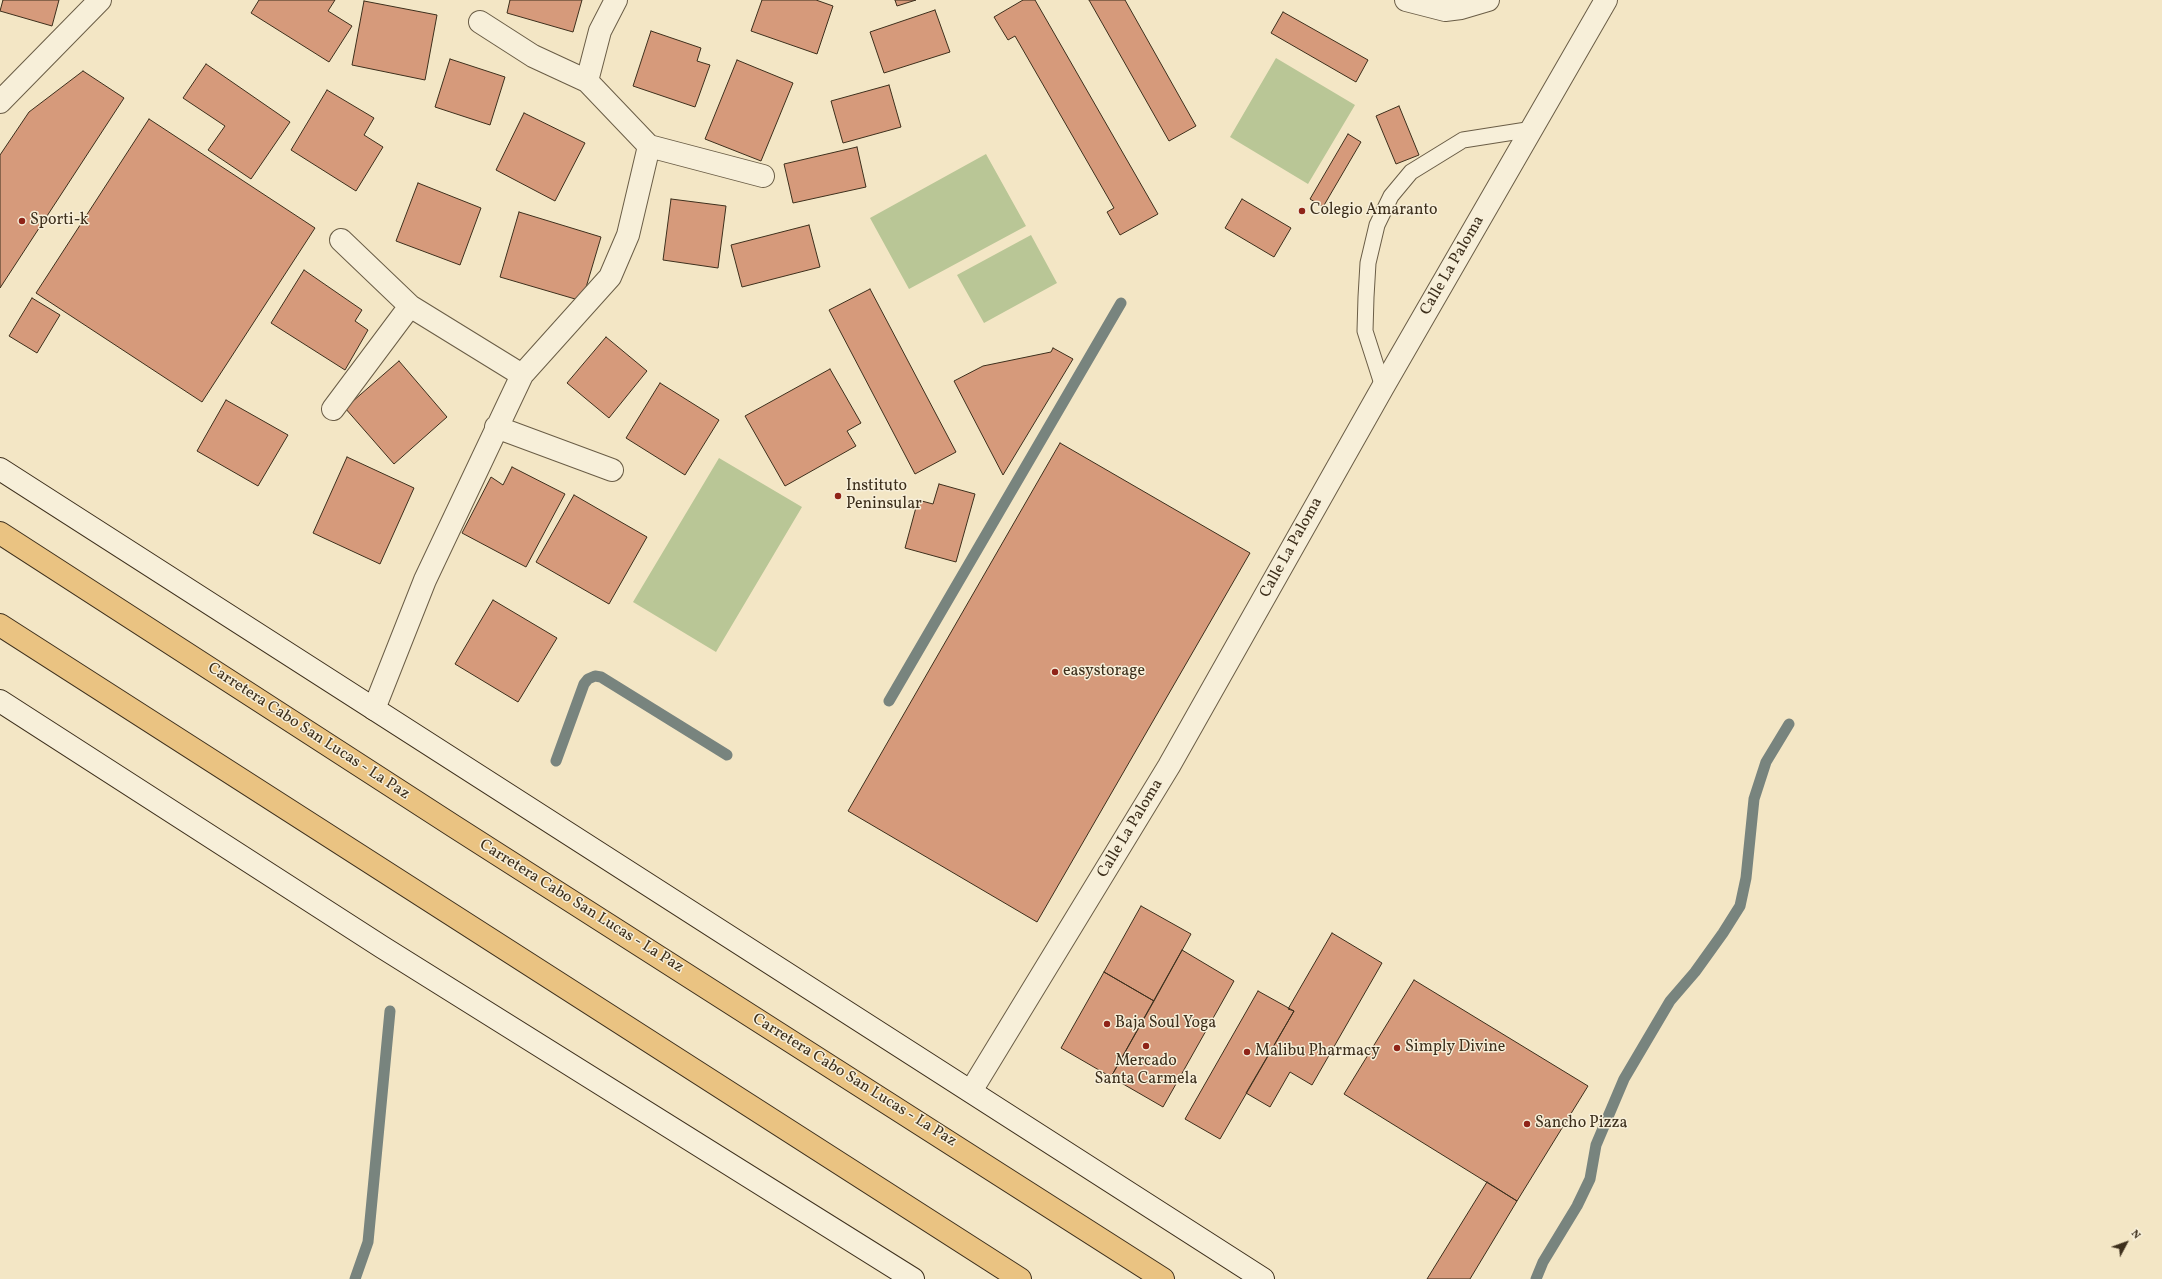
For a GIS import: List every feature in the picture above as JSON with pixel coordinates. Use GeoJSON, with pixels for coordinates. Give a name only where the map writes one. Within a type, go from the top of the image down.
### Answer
{"type":"FeatureCollection","features":[{"type":"Feature","properties":{"kind":"highway","name":"Carretera Cabo San Lucas - La Paz"},"geometry":{"type":"LineString","coordinates":[[0,533],[461,832],[1163,1279]]}},
{"type":"Feature","properties":{"kind":"highway"},"geometry":{"type":"LineString","coordinates":[[0,625],[1020,1279]]}},
{"type":"Feature","properties":{"kind":"street"},"geometry":{"type":"LineString","coordinates":[[0,102],[100,0]]}},
{"type":"Feature","properties":{"kind":"street"},"geometry":{"type":"LineString","coordinates":[[587,82],[600,31],[616,0]]}},
{"type":"Feature","properties":{"kind":"street"},"geometry":{"type":"LineString","coordinates":[[1406,0],[1445,10],[1461,8],[1488,0]]}},
{"type":"Feature","properties":{"kind":"street","name":"Calle La Paloma"},"geometry":{"type":"LineString","coordinates":[[971,1091],[1169,766],[1383,387],[1606,0]]}},
{"type":"Feature","properties":{"kind":"street"},"geometry":{"type":"LineString","coordinates":[[480,22],[533,56],[587,82],[650,146],[763,176]]}},
{"type":"Feature","properties":{"kind":"street"},"geometry":{"type":"LineString","coordinates":[[374,709],[425,580],[496,427],[522,375],[610,277],[628,235],[650,146]]}},
{"type":"Feature","properties":{"kind":"street"},"geometry":{"type":"LineString","coordinates":[[341,240],[410,306],[522,375]]}},
{"type":"Feature","properties":{"kind":"street"},"geometry":{"type":"LineString","coordinates":[[333,409],[410,306]]}},
{"type":"Feature","properties":{"kind":"street"},"geometry":{"type":"LineString","coordinates":[[496,427],[612,470]]}},
{"type":"Feature","properties":{"kind":"street"},"geometry":{"type":"LineString","coordinates":[[0,469],[1263,1279]]}},
{"type":"Feature","properties":{"kind":"street"},"geometry":{"type":"LineString","coordinates":[[0,701],[382,947],[913,1279]]}},
{"type":"Feature","properties":{"kind":"lane"},"geometry":{"type":"LineString","coordinates":[[1383,387],[1365,331],[1366,297],[1368,262],[1375,233],[1391,196],[1411,172],[1464,140],[1533,129]]}},
{"type":"Feature","properties":{"kind":"green space"},"geometry":{"type":"Polygon","coordinates":[[[1276,58],[1355,105],[1308,184],[1230,137],[1276,58]]]}},
{"type":"Feature","properties":{"kind":"green space"},"geometry":{"type":"Polygon","coordinates":[[[986,154],[1026,226],[909,289],[870,218],[986,154]]]}},
{"type":"Feature","properties":{"kind":"green space"},"geometry":{"type":"Polygon","coordinates":[[[1031,235],[1057,283],[984,323],[957,275],[1031,235]]]}},
{"type":"Feature","properties":{"kind":"green space"},"geometry":{"type":"Polygon","coordinates":[[[719,458],[802,507],[716,652],[633,602],[719,458]]]}},
{"type":"Feature","properties":{"kind":"building"},"geometry":{"type":"Polygon","coordinates":[[[3,0],[59,0],[52,26],[0,11],[3,0]]]}},
{"type":"Feature","properties":{"kind":"building"},"geometry":{"type":"Polygon","coordinates":[[[259,0],[335,0],[328,11],[352,26],[329,62],[251,13],[259,0]]]}},
{"type":"Feature","properties":{"kind":"building"},"geometry":{"type":"Polygon","coordinates":[[[510,0],[582,0],[573,32],[507,13],[510,0]]]}},
{"type":"Feature","properties":{"kind":"building"},"geometry":{"type":"Polygon","coordinates":[[[762,0],[816,0],[833,6],[817,54],[751,31],[762,0]]]}},
{"type":"Feature","properties":{"kind":"building"},"geometry":{"type":"Polygon","coordinates":[[[895,0],[916,0],[897,6],[895,0]]]}},
{"type":"Feature","properties":{"kind":"building"},"geometry":{"type":"Polygon","coordinates":[[[1023,0],[1035,0],[1158,214],[1120,235],[1107,212],[1114,208],[1015,36],[1008,40],[994,17],[1023,0]]]}},
{"type":"Feature","properties":{"kind":"building"},"geometry":{"type":"Polygon","coordinates":[[[1089,0],[1125,0],[1196,126],[1169,141],[1089,0]]]}},
{"type":"Feature","properties":{"kind":"building"},"geometry":{"type":"Polygon","coordinates":[[[364,1],[437,15],[425,80],[352,65],[364,1]]]}},
{"type":"Feature","properties":{"kind":"building"},"geometry":{"type":"Polygon","coordinates":[[[935,10],[950,52],[884,73],[870,32],[935,10]]]}},
{"type":"Feature","properties":{"kind":"building"},"geometry":{"type":"Polygon","coordinates":[[[1283,12],[1368,60],[1356,82],[1271,33],[1283,12]]]}},
{"type":"Feature","properties":{"kind":"building"},"geometry":{"type":"Polygon","coordinates":[[[651,31],[701,48],[697,61],[710,65],[695,107],[633,86],[651,31]]]}},
{"type":"Feature","properties":{"kind":"building"},"geometry":{"type":"Polygon","coordinates":[[[450,59],[505,77],[490,125],[435,107],[450,59]]]}},
{"type":"Feature","properties":{"kind":"building"},"geometry":{"type":"Polygon","coordinates":[[[737,60],[793,83],[761,161],[705,139],[737,60]]]}},
{"type":"Feature","properties":{"kind":"building"},"geometry":{"type":"Polygon","coordinates":[[[206,64],[290,122],[251,179],[208,150],[225,126],[183,98],[206,64]]]}},
{"type":"Feature","properties":{"kind":"building","name":"Sporti-k"},"geometry":{"type":"Polygon","coordinates":[[[83,71],[124,98],[0,288],[0,155],[29,112],[83,71]]]}},
{"type":"Feature","properties":{"kind":"building"},"geometry":{"type":"Polygon","coordinates":[[[889,85],[901,127],[843,143],[831,101],[889,85]]]}},
{"type":"Feature","properties":{"kind":"building"},"geometry":{"type":"Polygon","coordinates":[[[327,90],[374,118],[364,135],[383,147],[356,191],[291,150],[327,90]]]}},
{"type":"Feature","properties":{"kind":"building"},"geometry":{"type":"Polygon","coordinates":[[[1399,106],[1419,155],[1396,164],[1376,116],[1399,106]]]}},
{"type":"Feature","properties":{"kind":"building"},"geometry":{"type":"Polygon","coordinates":[[[524,113],[585,143],[555,201],[496,170],[524,113]]]}},
{"type":"Feature","properties":{"kind":"building"},"geometry":{"type":"Polygon","coordinates":[[[149,119],[315,228],[202,402],[36,293],[149,119]]]}},
{"type":"Feature","properties":{"kind":"building"},"geometry":{"type":"Polygon","coordinates":[[[1348,134],[1361,142],[1323,207],[1310,199],[1348,134]]]}},
{"type":"Feature","properties":{"kind":"building"},"geometry":{"type":"Polygon","coordinates":[[[857,147],[866,187],[793,203],[784,164],[857,147]]]}},
{"type":"Feature","properties":{"kind":"building"},"geometry":{"type":"Polygon","coordinates":[[[418,183],[481,208],[460,265],[396,241],[418,183]]]}},
{"type":"Feature","properties":{"kind":"building"},"geometry":{"type":"Polygon","coordinates":[[[671,199],[726,206],[718,268],[663,260],[671,199]]]}},
{"type":"Feature","properties":{"kind":"building"},"geometry":{"type":"Polygon","coordinates":[[[1242,199],[1291,228],[1274,257],[1225,228],[1242,199]]]}},
{"type":"Feature","properties":{"kind":"building"},"geometry":{"type":"Polygon","coordinates":[[[519,212],[601,237],[582,301],[500,277],[519,212]]]}},
{"type":"Feature","properties":{"kind":"building"},"geometry":{"type":"Polygon","coordinates":[[[809,225],[820,267],[742,287],[731,245],[809,225]]]}},
{"type":"Feature","properties":{"kind":"building"},"geometry":{"type":"Polygon","coordinates":[[[304,270],[362,310],[355,321],[368,330],[345,370],[271,323],[304,270]]]}},
{"type":"Feature","properties":{"kind":"building","name":"Instituto Peninsular"},"geometry":{"type":"Polygon","coordinates":[[[870,289],[956,452],[915,474],[829,310],[870,289]]]}},
{"type":"Feature","properties":{"kind":"building"},"geometry":{"type":"Polygon","coordinates":[[[32,298],[60,315],[37,353],[9,336],[32,298]]]}},
{"type":"Feature","properties":{"kind":"building"},"geometry":{"type":"Polygon","coordinates":[[[606,337],[647,371],[609,418],[567,383],[606,337]]]}},
{"type":"Feature","properties":{"kind":"building"},"geometry":{"type":"Polygon","coordinates":[[[1053,348],[1073,359],[1003,475],[954,381],[983,366],[1051,352],[1053,348]]]}},
{"type":"Feature","properties":{"kind":"building"},"geometry":{"type":"Polygon","coordinates":[[[399,361],[447,417],[394,464],[345,408],[399,361]]]}},
{"type":"Feature","properties":{"kind":"building"},"geometry":{"type":"Polygon","coordinates":[[[830,369],[861,423],[847,431],[856,446],[785,486],[745,416],[830,369]]]}},
{"type":"Feature","properties":{"kind":"building"},"geometry":{"type":"Polygon","coordinates":[[[660,383],[719,420],[685,475],[626,438],[660,383]]]}},
{"type":"Feature","properties":{"kind":"building"},"geometry":{"type":"Polygon","coordinates":[[[226,400],[288,435],[258,486],[197,451],[226,400]]]}},
{"type":"Feature","properties":{"kind":"building","name":"easystorage"},"geometry":{"type":"Polygon","coordinates":[[[1060,443],[1250,553],[1037,922],[848,811],[1060,443]]]}},
{"type":"Feature","properties":{"kind":"building"},"geometry":{"type":"Polygon","coordinates":[[[347,457],[414,488],[380,564],[313,533],[347,457]]]}},
{"type":"Feature","properties":{"kind":"building"},"geometry":{"type":"Polygon","coordinates":[[[512,467],[565,494],[526,567],[462,533],[491,477],[503,485],[512,467]]]}},
{"type":"Feature","properties":{"kind":"building"},"geometry":{"type":"Polygon","coordinates":[[[939,484],[975,494],[956,562],[905,548],[918,500],[933,504],[939,484]]]}},
{"type":"Feature","properties":{"kind":"building"},"geometry":{"type":"Polygon","coordinates":[[[574,495],[647,537],[609,604],[536,562],[574,495]]]}},
{"type":"Feature","properties":{"kind":"building"},"geometry":{"type":"Polygon","coordinates":[[[493,600],[557,638],[518,702],[455,664],[493,600]]]}},
{"type":"Feature","properties":{"kind":"building"},"geometry":{"type":"Polygon","coordinates":[[[1141,906],[1191,934],[1154,1001],[1104,972],[1141,906]]]}},
{"type":"Feature","properties":{"kind":"building"},"geometry":{"type":"Polygon","coordinates":[[[1332,933],[1382,963],[1312,1085],[1290,1072],[1270,1107],[1246,1093],[1294,1011],[1288,1009],[1332,933]]]}},
{"type":"Feature","properties":{"kind":"building"},"geometry":{"type":"Polygon","coordinates":[[[1182,950],[1234,981],[1163,1107],[1111,1077],[1182,950]]]}},
{"type":"Feature","properties":{"kind":"building","name":"Baja Soul Yoga"},"geometry":{"type":"Polygon","coordinates":[[[1104,972],[1154,1001],[1111,1077],[1061,1048],[1104,972]]]}},
{"type":"Feature","properties":{"kind":"building"},"geometry":{"type":"Polygon","coordinates":[[[1414,980],[1588,1086],[1517,1201],[1344,1094],[1414,980]]]}},
{"type":"Feature","properties":{"kind":"building","name":"Malibu Pharmacy"},"geometry":{"type":"Polygon","coordinates":[[[1258,991],[1294,1011],[1220,1139],[1185,1119],[1258,991]]]}},
{"type":"Feature","properties":{"kind":"building"},"geometry":{"type":"Polygon","coordinates":[[[1487,1182],[1517,1201],[1470,1279],[1427,1279],[1487,1182]]]}},
{"type":"Feature","properties":{"kind":"waterway"},"geometry":{"type":"LineString","coordinates":[[889,701],[1121,303]]}},
{"type":"Feature","properties":{"kind":"waterway"},"geometry":{"type":"LineString","coordinates":[[556,761],[584,684],[588,679],[595,676],[601,677],[727,755]]}},
{"type":"Feature","properties":{"kind":"waterway"},"geometry":{"type":"LineString","coordinates":[[1536,1279],[1543,1262],[1577,1206],[1590,1179],[1596,1145],[1624,1079],[1670,1001],[1695,972],[1740,906],[1746,878],[1754,799],[1766,762],[1789,724]]}},
{"type":"Feature","properties":{"kind":"waterway"},"geometry":{"type":"LineString","coordinates":[[355,1279],[368,1242],[390,1011]]}},
{"type":"Feature","properties":{"kind":"place","name":"Colegio Amaranto"},"geometry":{"type":"Point","coordinates":[1302,211]}},
{"type":"Feature","properties":{"kind":"place","name":"Sporti-k"},"geometry":{"type":"Point","coordinates":[22,221]}},
{"type":"Feature","properties":{"kind":"place","name":"Instituto Peninsular"},"geometry":{"type":"Point","coordinates":[838,496]}},
{"type":"Feature","properties":{"kind":"place","name":"easystorage"},"geometry":{"type":"Point","coordinates":[1055,672]}},
{"type":"Feature","properties":{"kind":"place","name":"Baja Soul Yoga"},"geometry":{"type":"Point","coordinates":[1107,1024]}},
{"type":"Feature","properties":{"kind":"place","name":"Mercado Santa Carmela"},"geometry":{"type":"Point","coordinates":[1146,1046]}},
{"type":"Feature","properties":{"kind":"place","name":"Simply Divine"},"geometry":{"type":"Point","coordinates":[1397,1048]}},
{"type":"Feature","properties":{"kind":"place","name":"Malibu Pharmacy"},"geometry":{"type":"Point","coordinates":[1247,1052]}},
{"type":"Feature","properties":{"kind":"place","name":"Sancho Pizza"},"geometry":{"type":"Point","coordinates":[1527,1124]}}]}
